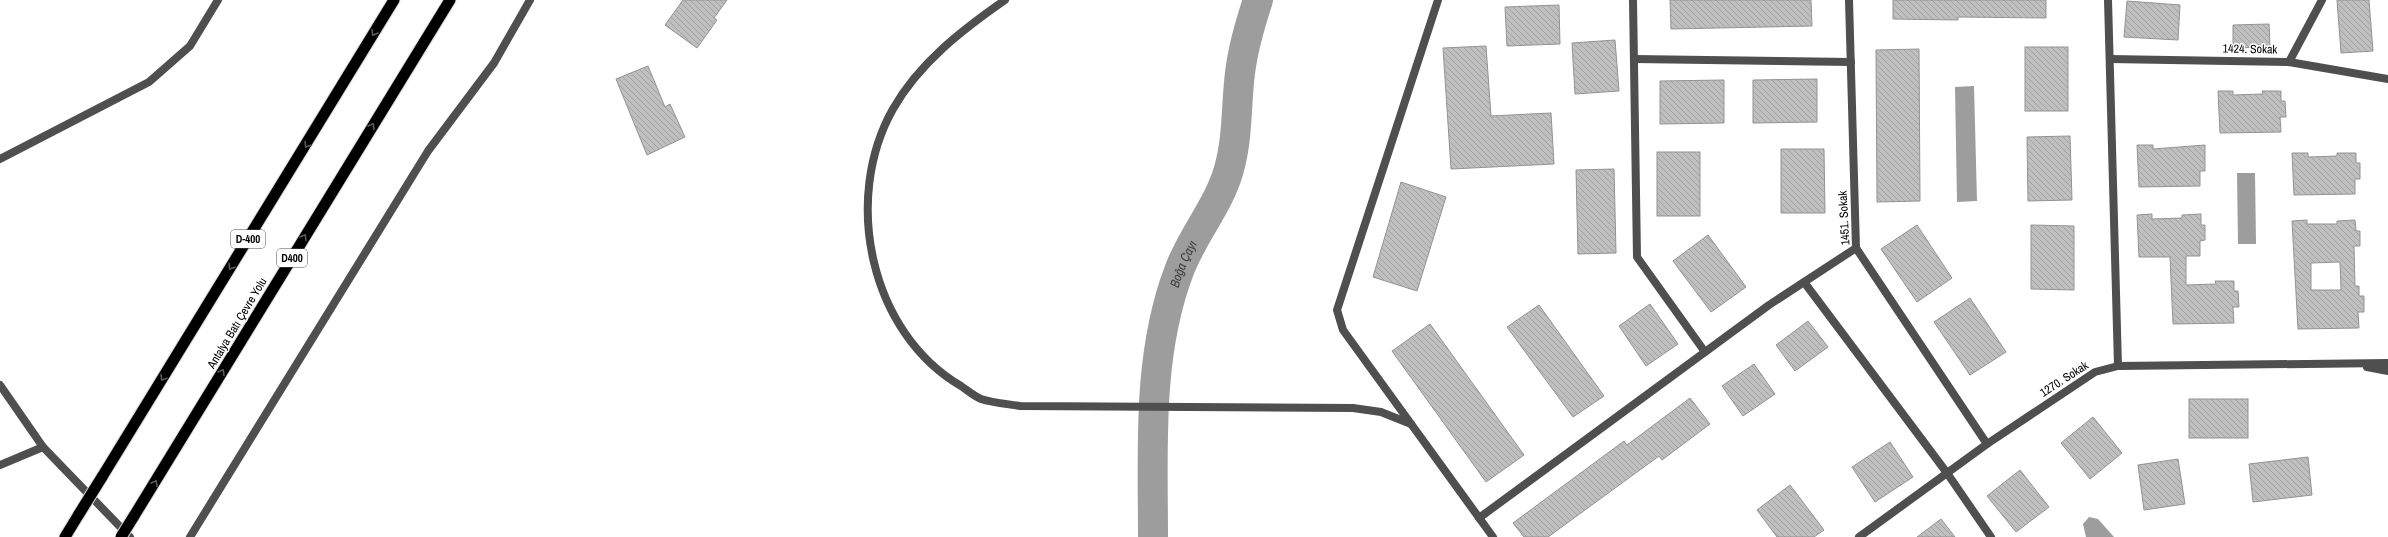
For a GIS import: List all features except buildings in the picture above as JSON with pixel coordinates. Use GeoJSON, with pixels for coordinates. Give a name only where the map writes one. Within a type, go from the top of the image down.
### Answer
{"type":"FeatureCollection","features":[{"type":"Feature","properties":{"kind":"highway","name":"D-400"},"geometry":{"type":"LineString","coordinates":[[65,537],[394,0]]}},
{"type":"Feature","properties":{"kind":"highway","name":"Antalya Batı Çevre Yolu"},"geometry":{"type":"LineString","coordinates":[[121,537],[450,0]]}},
{"type":"Feature","properties":{"kind":"street"},"geometry":{"type":"LineString","coordinates":[[0,159],[149,82],[190,46],[218,0]]}},
{"type":"Feature","properties":{"kind":"street"},"geometry":{"type":"LineString","coordinates":[[190,537],[428,151],[494,63],[530,0]]}},
{"type":"Feature","properties":{"kind":"street"},"geometry":{"type":"LineString","coordinates":[[1005,0],[967,27],[918,72],[893,109],[878,143],[869,186],[870,230],[876,272],[893,316],[915,348],[945,377],[982,399],[1020,406],[1353,408],[1381,412],[1411,424]]}},
{"type":"Feature","properties":{"kind":"street"},"geometry":{"type":"LineString","coordinates":[[1438,0],[1337,310],[1343,330],[1493,537]]}},
{"type":"Feature","properties":{"kind":"street"},"geometry":{"type":"LineString","coordinates":[[1632,0],[1637,257],[1705,352]]}},
{"type":"Feature","properties":{"kind":"street","name":"1451. Sokak"},"geometry":{"type":"LineString","coordinates":[[1849,0],[1856,248],[1986,444]]}},
{"type":"Feature","properties":{"kind":"street"},"geometry":{"type":"LineString","coordinates":[[2108,0],[2118,366]]}},
{"type":"Feature","properties":{"kind":"street"},"geometry":{"type":"LineString","coordinates":[[2289,62],[2322,0]]}},
{"type":"Feature","properties":{"kind":"street"},"geometry":{"type":"LineString","coordinates":[[1634,59],[1851,62]]}},
{"type":"Feature","properties":{"kind":"street","name":"1424. Sokak"},"geometry":{"type":"LineString","coordinates":[[2110,59],[2289,62],[2388,79]]}},
{"type":"Feature","properties":{"kind":"street"},"geometry":{"type":"LineString","coordinates":[[1479,518],[1705,352],[1804,282],[1856,248]]}},
{"type":"Feature","properties":{"kind":"street"},"geometry":{"type":"LineString","coordinates":[[1804,282],[1947,473],[1992,537]]}},
{"type":"Feature","properties":{"kind":"street","name":"1270. Sokak"},"geometry":{"type":"LineString","coordinates":[[1859,537],[1986,444],[2095,372],[2118,366],[2388,363]]}},
{"type":"Feature","properties":{"kind":"street","name":"1270. Sokak"},"geometry":{"type":"LineString","coordinates":[[2346,364],[2388,371]]}},
{"type":"Feature","properties":{"kind":"street"},"geometry":{"type":"LineString","coordinates":[[0,385],[43,447],[130,537]]}},
{"type":"Feature","properties":{"kind":"street"},"geometry":{"type":"LineString","coordinates":[[0,465],[43,447]]}},
{"type":"Feature","properties":{"kind":"shaded area"},"geometry":{"type":"Polygon","coordinates":[[[1974,86],[1977,201],[1957,202],[1955,87],[1974,86]]]}},
{"type":"Feature","properties":{"kind":"shaded area"},"geometry":{"type":"Polygon","coordinates":[[[2237,173],[2255,173],[2256,244],[2238,244],[2237,173]]]}},
{"type":"Feature","properties":{"kind":"shaded area"},"geometry":{"type":"Polygon","coordinates":[[[2089,517],[2098,519],[2114,537],[2086,537],[2083,524],[2089,517]]]}},
{"type":"Feature","properties":{"kind":"waterway","name":"Boğa Çayı"},"geometry":{"type":"LineString","coordinates":[[1153,537],[1154,402],[1161,336],[1169,303],[1184,258],[1225,183],[1234,145],[1241,64],[1247,36],[1258,0]]}}]}
